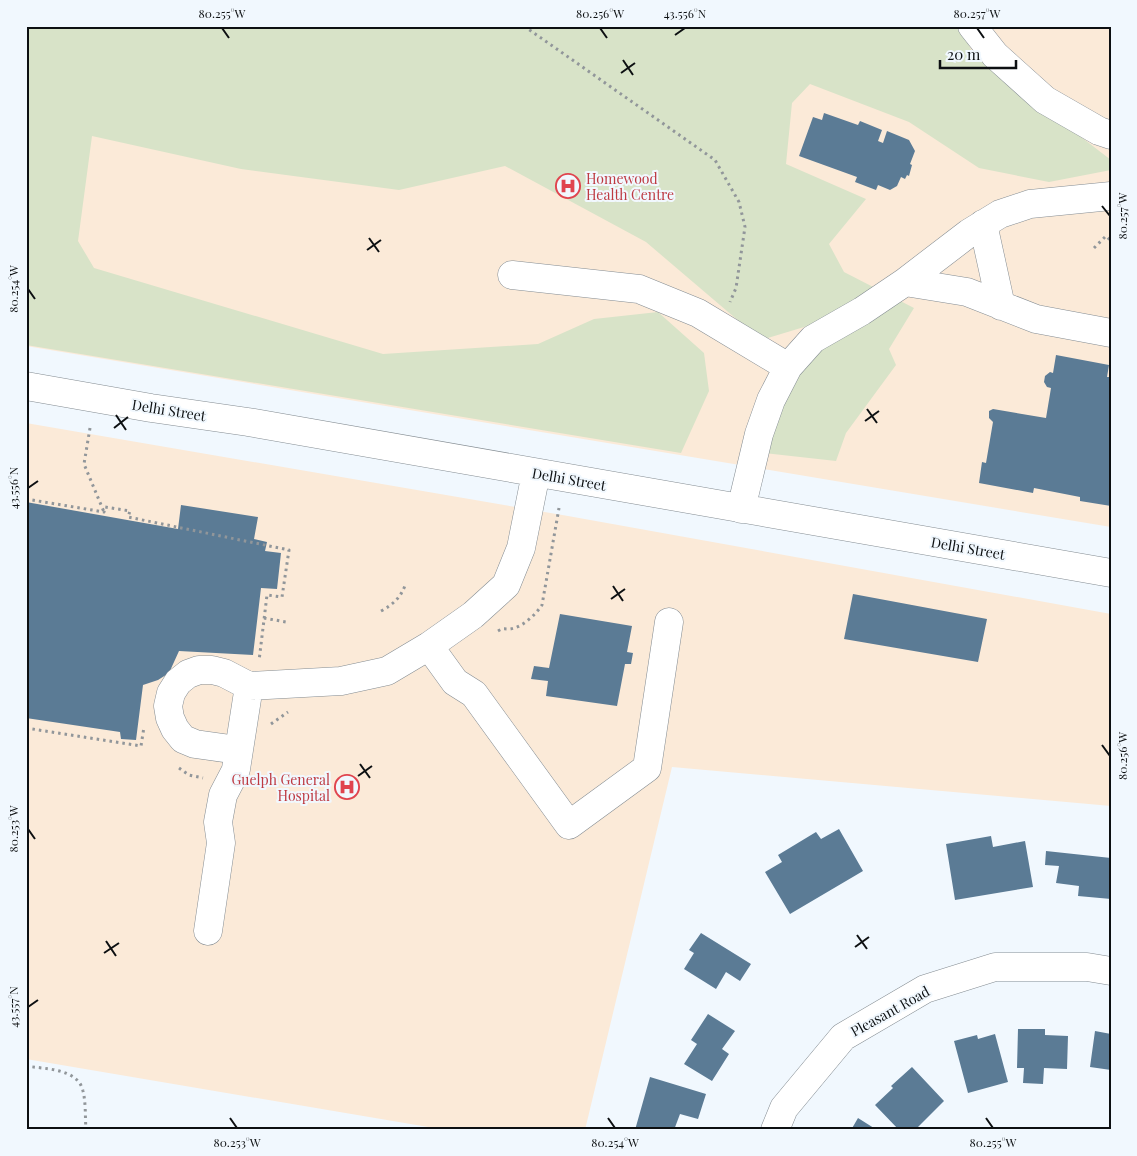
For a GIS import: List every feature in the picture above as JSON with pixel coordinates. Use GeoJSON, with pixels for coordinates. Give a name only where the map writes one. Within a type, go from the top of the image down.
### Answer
{"type":"FeatureCollection","features":[{"type":"Feature","properties":{"kind":"street"},"geometry":{"type":"LineString","coordinates":[[972,26],[995,55],[1045,100],[1098,130],[1111,135]]}},
{"type":"Feature","properties":{"kind":"street"},"geometry":{"type":"LineString","coordinates":[[741,509],[760,434],[771,400],[788,367],[814,340],[905,282],[969,233],[1000,214],[1030,204],[1111,196]]}},
{"type":"Feature","properties":{"kind":"street"},"geometry":{"type":"LineString","coordinates":[[983,224],[1001,306]]}},
{"type":"Feature","properties":{"kind":"street"},"geometry":{"type":"LineString","coordinates":[[512,275],[640,289],[698,313],[788,367]]}},
{"type":"Feature","properties":{"kind":"street"},"geometry":{"type":"LineString","coordinates":[[905,282],[967,292],[1036,320],[1111,333]]}},
{"type":"Feature","properties":{"kind":"street","name":"Delhi Street"},"geometry":{"type":"LineString","coordinates":[[26,386],[151,408],[248,422],[1111,573]]}},
{"type":"Feature","properties":{"kind":"street"},"geometry":{"type":"LineString","coordinates":[[237,761],[195,744],[175,730],[168,706],[171,693],[178,682],[188,674],[200,670],[254,676],[341,681],[387,671],[474,615],[506,585],[522,548],[536,473]]}},
{"type":"Feature","properties":{"kind":"street"},"geometry":{"type":"LineString","coordinates":[[436,641],[468,672],[474,694],[569,825],[647,768],[669,622]]}},
{"type":"Feature","properties":{"kind":"street"},"geometry":{"type":"LineString","coordinates":[[208,932],[221,843],[234,824],[238,802],[237,761],[254,676]]}},
{"type":"Feature","properties":{"kind":"street","name":"Pleasant Road"},"geometry":{"type":"LineString","coordinates":[[775,1130],[784,1108],[843,1037],[925,989],[995,967],[1087,967],[1111,971]]}},
{"type":"Feature","properties":{"kind":"path"},"geometry":{"type":"LineString","coordinates":[[524,26],[715,160],[739,202],[745,228],[736,288],[721,326]]}},
{"type":"Feature","properties":{"kind":"path"},"geometry":{"type":"LineString","coordinates":[[1094,248],[1106,236],[1111,242]]}},
{"type":"Feature","properties":{"kind":"path"},"geometry":{"type":"LineString","coordinates":[[90,428],[84,464],[104,512]]}},
{"type":"Feature","properties":{"kind":"path"},"geometry":{"type":"LineString","coordinates":[[26,499],[104,512]]}},
{"type":"Feature","properties":{"kind":"path"},"geometry":{"type":"LineString","coordinates":[[104,512],[105,507],[130,511],[128,517],[289,550],[282,597],[267,595],[254,676]]}},
{"type":"Feature","properties":{"kind":"path"},"geometry":{"type":"LineString","coordinates":[[495,634],[502,628],[511,629],[534,616],[542,604],[559,508]]}},
{"type":"Feature","properties":{"kind":"path"},"geometry":{"type":"LineString","coordinates":[[381,612],[402,595],[406,583]]}},
{"type":"Feature","properties":{"kind":"path"},"geometry":{"type":"LineString","coordinates":[[264,618],[286,622]]}},
{"type":"Feature","properties":{"kind":"path"},"geometry":{"type":"LineString","coordinates":[[270,725],[287,712],[295,711]]}},
{"type":"Feature","properties":{"kind":"path"},"geometry":{"type":"LineString","coordinates":[[26,728],[141,746],[144,724],[148,733]]}},
{"type":"Feature","properties":{"kind":"path"},"geometry":{"type":"LineString","coordinates":[[174,764],[189,775],[206,778]]}},
{"type":"Feature","properties":{"kind":"path"},"geometry":{"type":"LineString","coordinates":[[26,1066],[65,1072],[76,1080],[83,1089],[86,1130]]}},
{"type":"Feature","properties":{"kind":"shaded area","name":"Homewood Health Centre"},"geometry":{"type":"Polygon","coordinates":[[[26,26],[1111,26],[1111,527],[26,346],[26,26]]]}},
{"type":"Feature","properties":{"kind":"shaded area","name":"Guelph General Hospital"},"geometry":{"type":"Polygon","coordinates":[[[26,423],[568,516],[1111,614],[1111,806],[672,767],[585,1130],[446,1130],[26,1059],[26,423]]]}},
{"type":"Feature","properties":{"kind":"green space"},"geometry":{"type":"Polygon","coordinates":[[[26,26],[960,26],[973,54],[1111,160],[1111,170],[1049,182],[979,168],[909,122],[810,84],[792,103],[786,164],[866,199],[829,244],[844,272],[914,308],[889,349],[896,365],[846,433],[836,461],[764,453],[814,324],[761,340],[646,242],[505,166],[399,190],[241,169],[92,136],[78,241],[94,268],[383,354],[538,344],[594,319],[658,312],[704,353],[709,391],[681,453],[26,345],[26,26]]]}},
{"type":"Feature","properties":{"kind":"building"},"geometry":{"type":"Polygon","coordinates":[[[824,113],[858,125],[860,121],[882,130],[878,141],[883,143],[887,131],[909,140],[915,151],[910,164],[912,165],[909,176],[907,175],[905,179],[901,177],[897,186],[890,190],[878,185],[876,190],[855,182],[857,177],[799,156],[813,117],[822,120],[824,113]]]}},
{"type":"Feature","properties":{"kind":"building"},"geometry":{"type":"Polygon","coordinates":[[[1056,355],[1109,365],[1107,377],[1111,377],[1111,506],[1080,501],[1080,497],[1034,488],[1033,493],[979,483],[982,462],[986,463],[993,422],[989,418],[989,411],[993,409],[1046,418],[1051,388],[1047,387],[1044,382],[1045,376],[1050,372],[1053,373],[1056,355]]]}},
{"type":"Feature","properties":{"kind":"building"},"geometry":{"type":"Polygon","coordinates":[[[26,502],[178,529],[181,505],[258,517],[254,539],[267,542],[265,551],[281,553],[277,589],[261,588],[253,655],[179,651],[169,673],[158,680],[143,685],[136,740],[121,739],[120,732],[26,718],[26,502]]]}},
{"type":"Feature","properties":{"kind":"building"},"geometry":{"type":"Polygon","coordinates":[[[853,594],[987,619],[978,662],[844,639],[853,594]]]}},
{"type":"Feature","properties":{"kind":"building"},"geometry":{"type":"Polygon","coordinates":[[[560,614],[632,626],[627,652],[633,653],[631,664],[625,664],[617,706],[546,696],[548,681],[531,679],[534,666],[549,668],[560,614]]]}},
{"type":"Feature","properties":{"kind":"building"},"geometry":{"type":"Polygon","coordinates":[[[839,829],[863,871],[790,914],[765,872],[782,862],[778,855],[816,832],[821,839],[839,829]]]}},
{"type":"Feature","properties":{"kind":"building"},"geometry":{"type":"Polygon","coordinates":[[[991,836],[993,847],[1025,841],[1033,887],[955,900],[946,844],[991,836]]]}},
{"type":"Feature","properties":{"kind":"building"},"geometry":{"type":"Polygon","coordinates":[[[1046,851],[1111,858],[1111,899],[1078,896],[1079,886],[1056,883],[1059,866],[1045,865],[1046,851]]]}},
{"type":"Feature","properties":{"kind":"building"},"geometry":{"type":"Polygon","coordinates":[[[701,933],[751,964],[740,981],[726,972],[716,989],[684,969],[694,953],[689,950],[701,933]]]}},
{"type":"Feature","properties":{"kind":"building"},"geometry":{"type":"Polygon","coordinates":[[[708,1014],[735,1031],[722,1049],[729,1054],[712,1081],[684,1064],[697,1044],[691,1040],[708,1014]]]}},
{"type":"Feature","properties":{"kind":"building"},"geometry":{"type":"Polygon","coordinates":[[[1018,1029],[1045,1029],[1045,1035],[1068,1036],[1067,1069],[1044,1068],[1043,1084],[1023,1083],[1024,1068],[1017,1068],[1018,1029]]]}},
{"type":"Feature","properties":{"kind":"building"},"geometry":{"type":"Polygon","coordinates":[[[1095,1031],[1111,1034],[1111,1070],[1090,1067],[1095,1031]]]}},
{"type":"Feature","properties":{"kind":"building"},"geometry":{"type":"Polygon","coordinates":[[[995,1034],[1008,1082],[968,1093],[954,1041],[977,1035],[978,1039],[995,1034]]]}},
{"type":"Feature","properties":{"kind":"building"},"geometry":{"type":"Polygon","coordinates":[[[912,1067],[944,1101],[915,1130],[899,1130],[875,1105],[893,1088],[891,1086],[912,1067]]]}},
{"type":"Feature","properties":{"kind":"building"},"geometry":{"type":"Polygon","coordinates":[[[650,1077],[706,1094],[698,1119],[680,1114],[674,1130],[635,1130],[650,1077]]]}},
{"type":"Feature","properties":{"kind":"building"},"geometry":{"type":"Polygon","coordinates":[[[858,1118],[877,1130],[851,1130],[858,1118]]]}},
{"type":"Feature","properties":{"kind":"place","name":"Homewood Health Centre"},"geometry":{"type":"Point","coordinates":[568,186]}},
{"type":"Feature","properties":{"kind":"place","name":"Guelph General Hospital"},"geometry":{"type":"Point","coordinates":[347,787]}}]}
